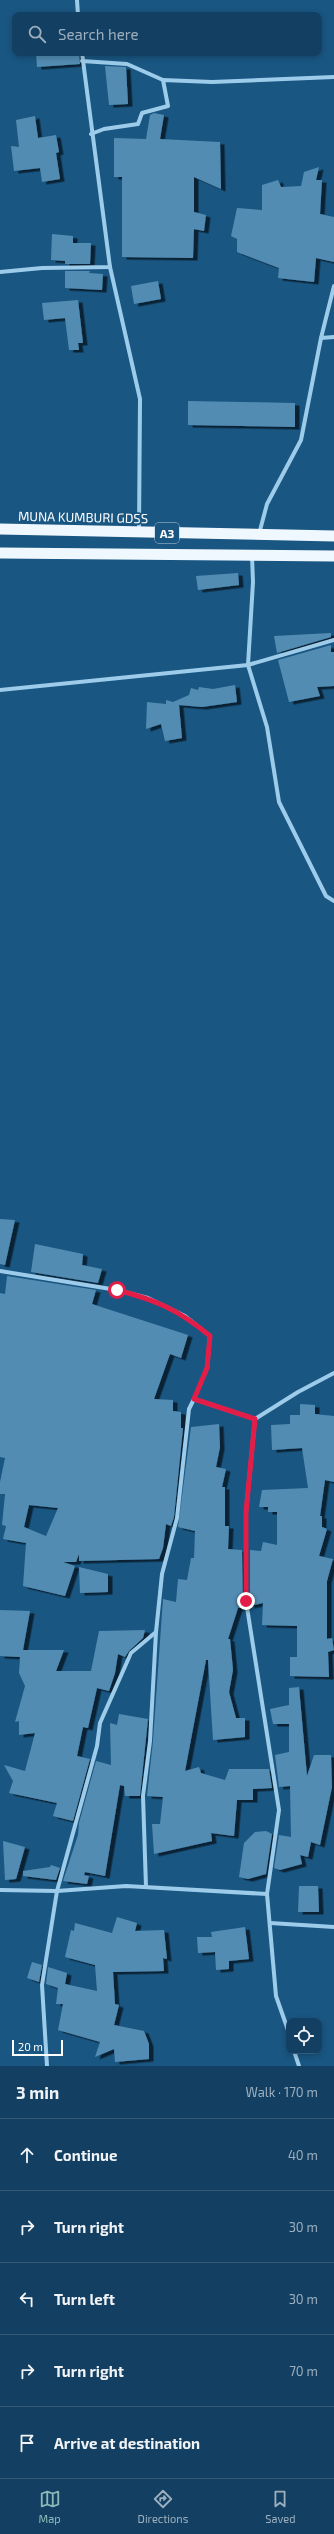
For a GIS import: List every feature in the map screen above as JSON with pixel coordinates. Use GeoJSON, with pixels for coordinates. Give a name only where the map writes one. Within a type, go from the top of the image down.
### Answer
{"type":"FeatureCollection","features":[{"type":"Feature","properties":{"kind":"highway","name":"MUNA KUMBURI GDSS"},"geometry":{"type":"LineString","coordinates":[[0,529],[334,536]]}},
{"type":"Feature","properties":{"kind":"highway","name":"A3"},"geometry":{"type":"LineString","coordinates":[[0,553],[334,556]]}},
{"type":"Feature","properties":{"kind":"street"},"geometry":{"type":"LineString","coordinates":[[77,0],[78,12]]}},
{"type":"Feature","properties":{"kind":"street"},"geometry":{"type":"LineString","coordinates":[[82,56],[88,90],[91,134],[110,267],[140,399],[139,532]]}},
{"type":"Feature","properties":{"kind":"street"},"geometry":{"type":"LineString","coordinates":[[82,61],[127,64],[163,80],[212,82],[334,78]]}},
{"type":"Feature","properties":{"kind":"street"},"geometry":{"type":"LineString","coordinates":[[91,134],[104,130],[138,124],[142,113],[168,106],[163,80]]}},
{"type":"Feature","properties":{"kind":"street"},"geometry":{"type":"LineString","coordinates":[[0,272],[42,268],[110,267]]}},
{"type":"Feature","properties":{"kind":"street"},"geometry":{"type":"LineString","coordinates":[[259,534],[267,504],[301,440],[321,338],[334,286]]}},
{"type":"Feature","properties":{"kind":"street"},"geometry":{"type":"LineString","coordinates":[[321,338],[334,337]]}},
{"type":"Feature","properties":{"kind":"street"},"geometry":{"type":"LineString","coordinates":[[252,555],[253,582],[248,665],[267,727],[279,802],[326,896],[334,901]]}},
{"type":"Feature","properties":{"kind":"street"},"geometry":{"type":"LineString","coordinates":[[0,690],[248,665],[334,640]]}},
{"type":"Feature","properties":{"kind":"street"},"geometry":{"type":"LineString","coordinates":[[0,1271],[117,1290],[148,1298],[185,1316],[210,1336],[207,1368],[189,1409],[177,1518],[162,1574],[156,1632],[150,1741],[143,1796],[146,1888]]}},
{"type":"Feature","properties":{"kind":"street"},"geometry":{"type":"LineString","coordinates":[[255,1419],[298,1392],[334,1373]]}},
{"type":"Feature","properties":{"kind":"street"},"geometry":{"type":"LineString","coordinates":[[194,1399],[255,1419]]}},
{"type":"Feature","properties":{"kind":"street"},"geometry":{"type":"LineString","coordinates":[[255,1419],[246,1512],[246,1601],[279,1810],[267,1894],[276,1996],[286,2024]]}},
{"type":"Feature","properties":{"kind":"street"},"geometry":{"type":"LineString","coordinates":[[48,2066],[42,1985],[57,1891],[97,1746],[100,1723],[131,1653],[156,1632]]}},
{"type":"Feature","properties":{"kind":"street"},"geometry":{"type":"LineString","coordinates":[[0,1890],[57,1891],[126,1886],[267,1894]]}},
{"type":"Feature","properties":{"kind":"street"},"geometry":{"type":"LineString","coordinates":[[270,1923],[334,1927]]}},
{"type":"Feature","properties":{"kind":"street"},"geometry":{"type":"LineString","coordinates":[[295,2054],[299,2066]]}},
{"type":"Feature","properties":{"kind":"building"},"geometry":{"type":"Polygon","coordinates":[[[36,56],[79,56],[80,64],[37,67],[36,56]]]}},
{"type":"Feature","properties":{"kind":"building"},"geometry":{"type":"Polygon","coordinates":[[[105,66],[126,67],[128,104],[109,105],[105,66]]]}},
{"type":"Feature","properties":{"kind":"building"},"geometry":{"type":"Polygon","coordinates":[[[154,113],[164,115],[160,139],[220,142],[221,189],[194,177],[194,212],[206,215],[204,231],[194,229],[193,258],[122,257],[122,177],[114,177],[114,138],[146,139],[150,115],[154,113]]]}},
{"type":"Feature","properties":{"kind":"building"},"geometry":{"type":"Polygon","coordinates":[[[35,116],[38,138],[56,135],[59,152],[56,153],[60,179],[42,182],[40,168],[14,171],[11,146],[19,147],[16,120],[35,116]]]}},
{"type":"Feature","properties":{"kind":"building"},"geometry":{"type":"Polygon","coordinates":[[[319,167],[316,180],[322,180],[320,214],[334,217],[334,262],[316,258],[314,282],[278,278],[279,268],[237,252],[237,239],[231,236],[237,208],[262,210],[262,185],[278,180],[281,187],[301,186],[304,172],[319,167]]]}},
{"type":"Feature","properties":{"kind":"building"},"geometry":{"type":"Polygon","coordinates":[[[52,234],[73,236],[73,243],[91,243],[90,264],[65,264],[65,261],[51,260],[52,234]]]}},
{"type":"Feature","properties":{"kind":"building"},"geometry":{"type":"Polygon","coordinates":[[[65,271],[90,271],[89,273],[103,274],[102,290],[65,288],[65,271]]]}},
{"type":"Feature","properties":{"kind":"building"},"geometry":{"type":"Polygon","coordinates":[[[158,281],[161,299],[134,304],[131,286],[158,281]]]}},
{"type":"Feature","properties":{"kind":"building"},"geometry":{"type":"Polygon","coordinates":[[[78,300],[83,343],[78,343],[79,350],[69,350],[65,318],[44,320],[42,303],[78,300]]]}},
{"type":"Feature","properties":{"kind":"building"},"geometry":{"type":"Polygon","coordinates":[[[188,401],[295,403],[295,427],[188,425],[188,401]]]}},
{"type":"Feature","properties":{"kind":"building"},"geometry":{"type":"Polygon","coordinates":[[[238,573],[239,585],[198,590],[196,576],[238,573]]]}},
{"type":"Feature","properties":{"kind":"building"},"geometry":{"type":"Polygon","coordinates":[[[331,633],[331,637],[277,653],[274,636],[331,633]]]}},
{"type":"Feature","properties":{"kind":"building"},"geometry":{"type":"Polygon","coordinates":[[[331,645],[331,652],[334,652],[334,686],[317,687],[320,696],[289,702],[278,660],[331,645]]]}},
{"type":"Feature","properties":{"kind":"building"},"geometry":{"type":"Polygon","coordinates":[[[235,685],[237,702],[202,707],[179,705],[182,738],[165,741],[161,724],[146,729],[147,702],[166,704],[166,700],[173,702],[189,695],[191,688],[198,690],[199,687],[213,689],[235,685]]]}},
{"type":"Feature","properties":{"kind":"building"},"geometry":{"type":"Polygon","coordinates":[[[0,1219],[15,1220],[5,1265],[0,1264],[0,1219]]]}},
{"type":"Feature","properties":{"kind":"building"},"geometry":{"type":"Polygon","coordinates":[[[35,1244],[83,1254],[82,1265],[102,1269],[98,1283],[31,1272],[35,1244]]]}},
{"type":"Feature","properties":{"kind":"building"},"geometry":{"type":"Polygon","coordinates":[[[7,1276],[96,1290],[92,1304],[188,1335],[181,1358],[170,1354],[154,1399],[173,1400],[173,1411],[181,1412],[181,1428],[183,1428],[174,1517],[171,1526],[166,1524],[163,1548],[159,1559],[79,1561],[79,1554],[76,1562],[63,1562],[75,1566],[65,1596],[23,1586],[26,1543],[3,1539],[6,1526],[2,1525],[5,1494],[0,1494],[0,1482],[5,1458],[0,1457],[0,1293],[5,1294],[7,1276]],[[29,1505],[24,1527],[46,1536],[58,1508],[29,1505]]]}},
{"type":"Feature","properties":{"kind":"building"},"geometry":{"type":"Polygon","coordinates":[[[300,1404],[315,1405],[315,1414],[334,1416],[334,1482],[325,1480],[320,1516],[322,1516],[322,1527],[327,1529],[319,1556],[333,1559],[327,1581],[327,1639],[332,1638],[334,1650],[328,1652],[329,1677],[290,1676],[290,1657],[297,1657],[297,1626],[262,1625],[263,1603],[250,1606],[250,1550],[261,1551],[263,1542],[277,1545],[277,1512],[268,1512],[268,1507],[259,1507],[262,1490],[308,1488],[302,1448],[272,1450],[271,1425],[290,1424],[290,1415],[300,1415],[300,1404]]]}},
{"type":"Feature","properties":{"kind":"building"},"geometry":{"type":"Polygon","coordinates":[[[219,1424],[220,1447],[216,1467],[226,1469],[222,1487],[225,1487],[225,1526],[229,1526],[228,1549],[242,1550],[243,1607],[238,1608],[228,1639],[230,1639],[233,1670],[229,1692],[236,1718],[245,1718],[245,1737],[213,1740],[208,1660],[206,1660],[185,1771],[199,1767],[201,1773],[225,1780],[229,1769],[269,1769],[272,1788],[253,1789],[253,1800],[237,1800],[234,1836],[211,1833],[212,1841],[154,1854],[152,1824],[160,1824],[163,1797],[147,1796],[153,1741],[163,1599],[176,1602],[178,1579],[187,1580],[191,1558],[194,1558],[195,1531],[178,1527],[191,1427],[219,1424]]]}},
{"type":"Feature","properties":{"kind":"building"},"geometry":{"type":"Polygon","coordinates":[[[79,1567],[108,1574],[108,1592],[80,1593],[79,1567]]]}},
{"type":"Feature","properties":{"kind":"building"},"geometry":{"type":"Polygon","coordinates":[[[0,1610],[30,1611],[23,1650],[64,1650],[56,1671],[91,1671],[99,1631],[145,1630],[143,1638],[129,1651],[125,1657],[118,1654],[115,1673],[109,1691],[97,1688],[88,1728],[83,1727],[77,1756],[90,1759],[73,1821],[53,1816],[57,1803],[9,1793],[13,1781],[4,1765],[25,1771],[35,1733],[19,1735],[19,1721],[15,1722],[25,1686],[19,1673],[20,1657],[0,1656],[0,1610]]]}},
{"type":"Feature","properties":{"kind":"building"},"geometry":{"type":"Polygon","coordinates":[[[299,1687],[307,1776],[314,1755],[331,1755],[332,1787],[320,1845],[311,1842],[308,1857],[300,1855],[302,1864],[280,1870],[274,1868],[279,1835],[291,1837],[290,1786],[279,1787],[275,1755],[289,1752],[289,1724],[273,1724],[270,1709],[289,1705],[289,1688],[299,1687]]]}},
{"type":"Feature","properties":{"kind":"building"},"geometry":{"type":"Polygon","coordinates":[[[119,1714],[148,1719],[140,1796],[125,1796],[124,1786],[120,1785],[105,1876],[85,1872],[84,1875],[89,1876],[87,1884],[63,1881],[78,1835],[79,1823],[96,1761],[111,1765],[110,1723],[117,1725],[119,1714]]]}},
{"type":"Feature","properties":{"kind":"building"},"geometry":{"type":"Polygon","coordinates":[[[266,1831],[272,1834],[266,1874],[248,1879],[239,1877],[244,1843],[255,1832],[266,1831]]]}},
{"type":"Feature","properties":{"kind":"building"},"geometry":{"type":"Polygon","coordinates":[[[3,1841],[25,1847],[16,1879],[5,1880],[3,1841]]]}},
{"type":"Feature","properties":{"kind":"building"},"geometry":{"type":"Polygon","coordinates":[[[51,1865],[60,1868],[56,1880],[23,1876],[23,1871],[50,1867],[51,1865]]]}},
{"type":"Feature","properties":{"kind":"building"},"geometry":{"type":"Polygon","coordinates":[[[299,1886],[318,1886],[319,1912],[298,1912],[299,1886]]]}},
{"type":"Feature","properties":{"kind":"building"},"geometry":{"type":"Polygon","coordinates":[[[117,1917],[137,1923],[135,1931],[164,1930],[167,1959],[163,1958],[164,1971],[113,1972],[115,2004],[119,2005],[114,2025],[144,2031],[149,2044],[149,2059],[115,2062],[114,2049],[95,2057],[100,2042],[58,2030],[63,2004],[56,2004],[58,1988],[46,1984],[48,1967],[67,1973],[65,1984],[97,1991],[95,1965],[65,1957],[71,1930],[74,1931],[75,1923],[112,1933],[117,1917]]]}},
{"type":"Feature","properties":{"kind":"building"},"geometry":{"type":"Polygon","coordinates":[[[245,1927],[249,1959],[229,1961],[229,1969],[216,1970],[215,1952],[198,1953],[197,1937],[212,1937],[211,1932],[245,1927]]]}},
{"type":"Feature","properties":{"kind":"building"},"geometry":{"type":"Polygon","coordinates":[[[32,1962],[42,1965],[39,1982],[27,1978],[32,1962]]]}},
{"type":"Feature","properties":{"kind":"route"},"geometry":{"type":"LineString","coordinates":[[117,1290],[148,1298],[185,1316],[210,1336],[207,1368],[194,1399],[255,1419],[246,1512],[246,1601]]}}]}
